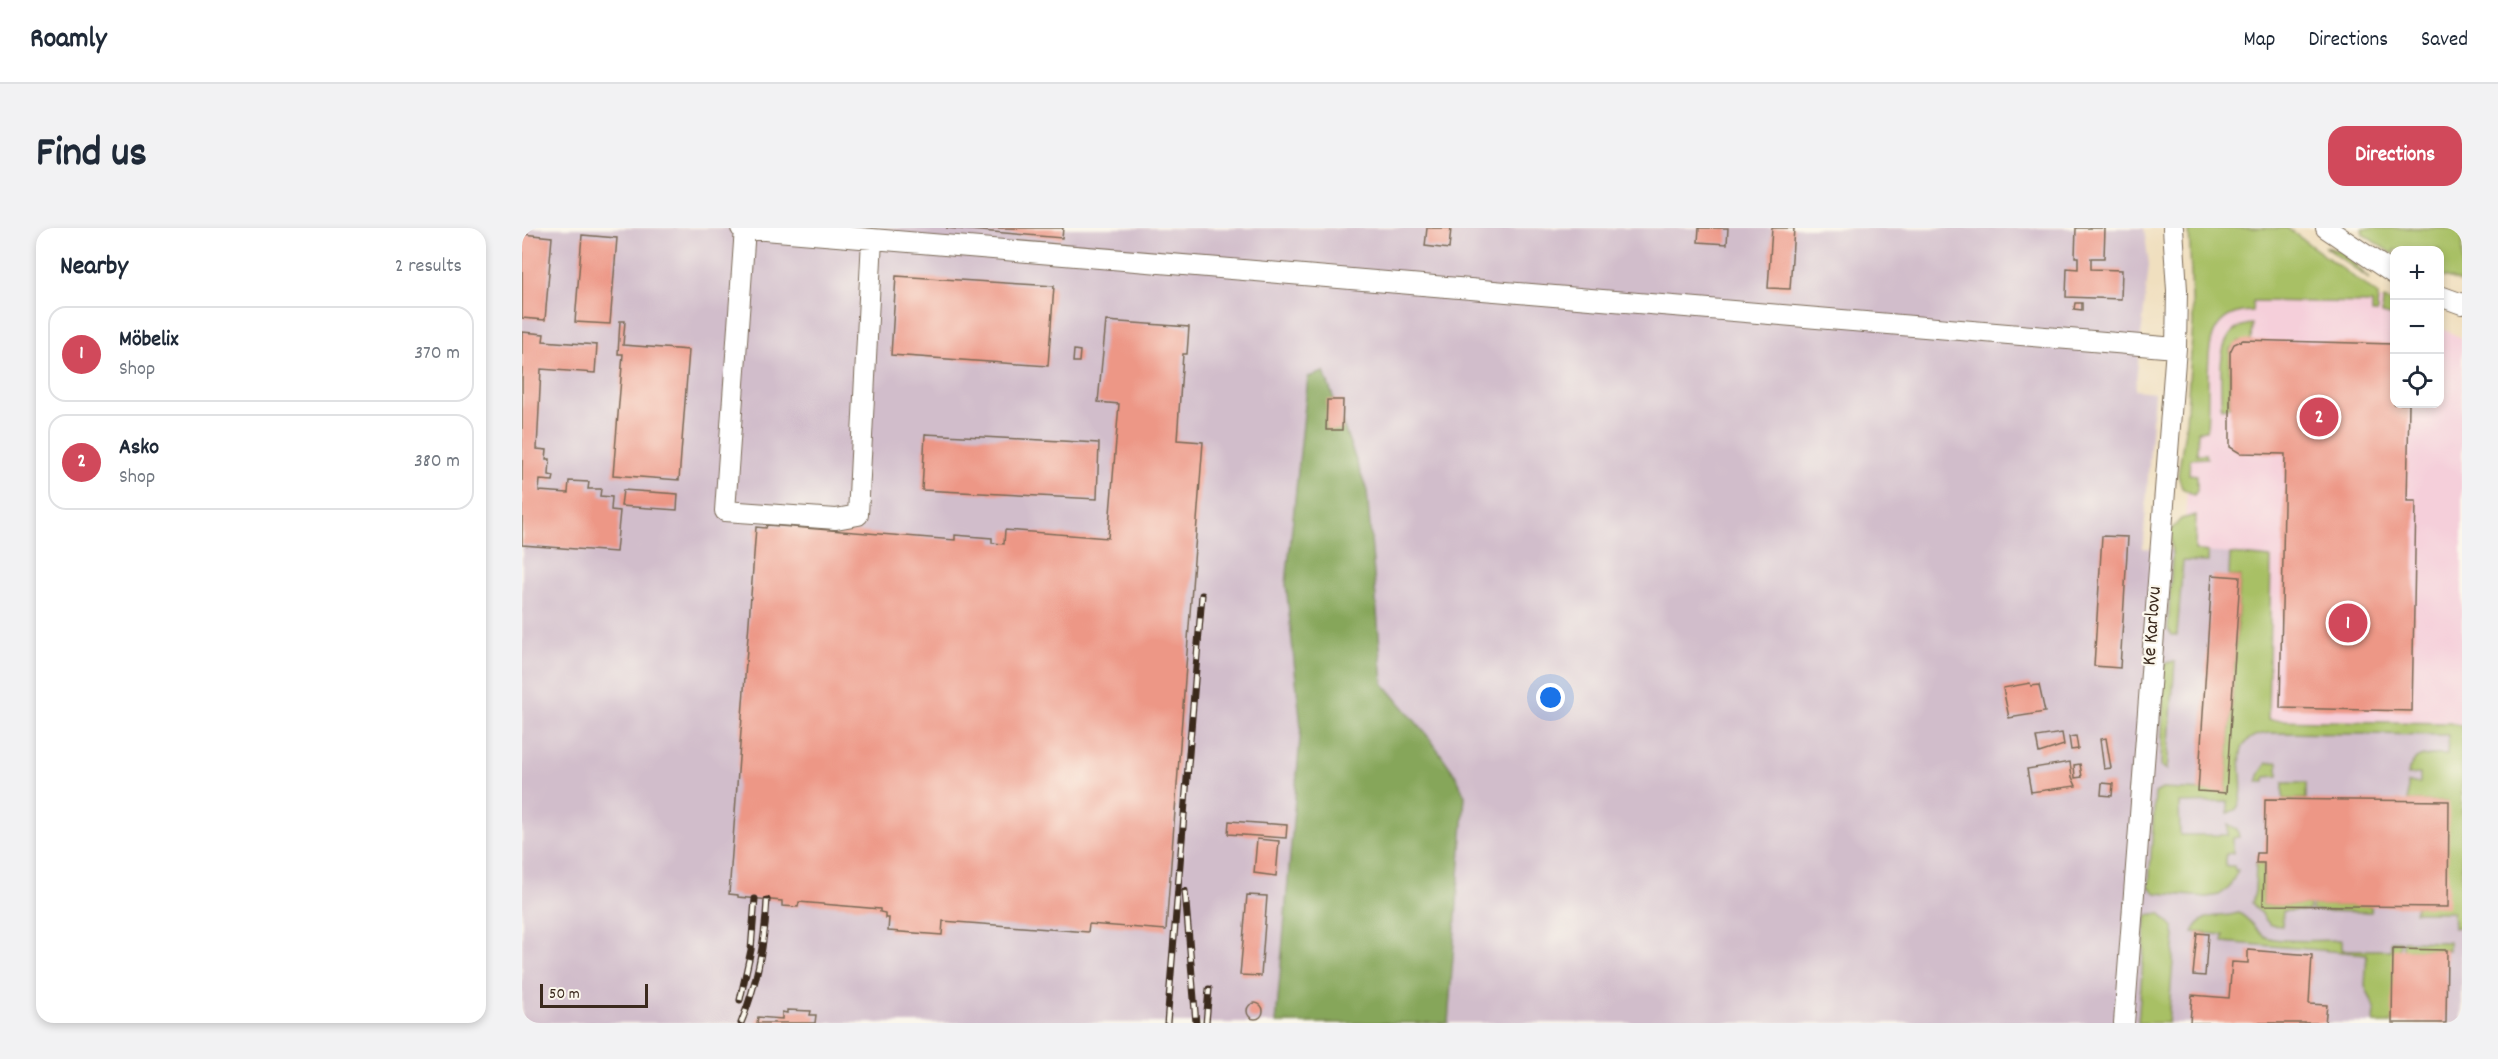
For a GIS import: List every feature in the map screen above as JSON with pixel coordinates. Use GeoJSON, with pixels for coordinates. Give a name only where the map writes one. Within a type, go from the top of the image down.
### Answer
{"type":"FeatureCollection","features":[{"type":"Feature","properties":{"kind":"street"},"geometry":{"type":"LineString","coordinates":[[872,239],[858,515],[836,519],[725,511],[744,228],[2176,348]]}},
{"type":"Feature","properties":{"kind":"street","name":"Ke Karlovu"},"geometry":{"type":"LineString","coordinates":[[2124,1023],[2176,348],[2177,290],[2174,228]]}},
{"type":"Feature","properties":{"kind":"street"},"geometry":{"type":"LineString","coordinates":[[2326,228],[2390,271]]}},
{"type":"Feature","properties":{"kind":"street"},"geometry":{"type":"LineString","coordinates":[[2444,298],[2462,304]]}},
{"type":"Feature","properties":{"kind":"shaded area"},"geometry":{"type":"Polygon","coordinates":[[[522,228],[2144,228],[2149,265],[2135,390],[2154,392],[2143,548],[2264,556],[2255,721],[2462,734],[2462,1023],[522,1023],[522,228]]]}},
{"type":"Feature","properties":{"kind":"shaded area"},"geometry":{"type":"Polygon","coordinates":[[[2204,228],[2368,293],[2390,305],[2390,408],[2444,408],[2444,330],[2462,338],[2462,734],[2255,721],[2263,557],[2183,551],[2204,228]]]}},
{"type":"Feature","properties":{"kind":"green space"},"geometry":{"type":"Polygon","coordinates":[[[2189,228],[2287,228],[2378,295],[2377,313],[2372,313],[2372,303],[2253,301],[2252,311],[2227,317],[2219,324],[2214,332],[2209,354],[2207,430],[2198,431],[2197,454],[2206,454],[2207,458],[2190,459],[2189,474],[2197,475],[2197,491],[2194,495],[2182,488],[2178,475],[2186,423],[2193,323],[2189,228]]]}},
{"type":"Feature","properties":{"kind":"green space"},"geometry":{"type":"Polygon","coordinates":[[[2362,228],[2462,228],[2462,283],[2444,277],[2444,246],[2390,246],[2390,252],[2363,234],[2362,228]]]}},
{"type":"Feature","properties":{"kind":"green space"},"geometry":{"type":"Polygon","coordinates":[[[2324,246],[2344,253],[2369,279],[2324,246]]]}},
{"type":"Feature","properties":{"kind":"green space"},"geometry":{"type":"Polygon","coordinates":[[[2383,300],[2390,302],[2390,316],[2382,314],[2383,300]]]}},
{"type":"Feature","properties":{"kind":"green space"},"geometry":{"type":"Polygon","coordinates":[[[2252,324],[2251,341],[2239,341],[2230,349],[2229,407],[2221,408],[2221,369],[2225,344],[2230,334],[2239,327],[2252,324]]]}},
{"type":"Feature","properties":{"kind":"green space"},"geometry":{"type":"Polygon","coordinates":[[[1324,372],[1367,491],[1383,683],[1431,740],[1456,776],[1465,796],[1448,1023],[1276,1023],[1301,727],[1286,584],[1308,377],[1324,372]]]}},
{"type":"Feature","properties":{"kind":"green space"},"geometry":{"type":"Polygon","coordinates":[[[2196,515],[2195,550],[2208,552],[2208,562],[2183,561],[2177,635],[2172,635],[2168,629],[2172,556],[2170,531],[2181,519],[2196,515]]]}},
{"type":"Feature","properties":{"kind":"green space"},"geometry":{"type":"Polygon","coordinates":[[[2230,554],[2271,558],[2268,720],[2450,723],[2462,726],[2462,926],[2454,928],[2453,912],[2415,912],[2448,801],[2408,801],[2408,783],[2420,783],[2420,774],[2408,775],[2413,762],[2422,756],[2447,755],[2448,735],[2273,733],[2256,735],[2246,742],[2242,750],[2241,798],[2237,809],[2228,813],[2228,802],[2179,803],[2180,835],[2228,835],[2228,825],[2237,829],[2239,837],[2233,838],[2233,853],[2226,854],[2226,866],[2234,866],[2235,870],[2238,870],[2229,888],[2219,895],[2207,897],[2156,893],[2149,887],[2155,793],[2162,789],[2226,792],[2240,577],[2229,576],[2230,554]]]}},
{"type":"Feature","properties":{"kind":"green space"},"geometry":{"type":"Polygon","coordinates":[[[2175,662],[2167,770],[2161,766],[2164,671],[2165,664],[2175,662]]]}},
{"type":"Feature","properties":{"kind":"green space"},"geometry":{"type":"Polygon","coordinates":[[[2278,762],[2278,776],[2265,777],[2265,782],[2257,782],[2267,763],[2278,762]]]}},
{"type":"Feature","properties":{"kind":"green space"},"geometry":{"type":"Polygon","coordinates":[[[2283,783],[2306,783],[2306,799],[2283,799],[2283,783]]]}},
{"type":"Feature","properties":{"kind":"green space"},"geometry":{"type":"Polygon","coordinates":[[[2256,863],[2264,863],[2263,905],[2309,905],[2309,911],[2283,911],[2282,926],[2270,925],[2252,903],[2256,863]]]}},
{"type":"Feature","properties":{"kind":"green space"},"geometry":{"type":"Polygon","coordinates":[[[2312,905],[2371,906],[2371,912],[2312,911],[2312,905]]]}},
{"type":"Feature","properties":{"kind":"green space"},"geometry":{"type":"Polygon","coordinates":[[[2160,913],[2173,927],[2175,936],[2168,1023],[2138,1023],[2146,921],[2148,915],[2160,913]]]}},
{"type":"Feature","properties":{"kind":"green space"},"geometry":{"type":"Polygon","coordinates":[[[2238,913],[2262,935],[2273,939],[2342,940],[2342,950],[2391,950],[2391,941],[2400,941],[2392,1023],[2374,1023],[2375,1009],[2365,986],[2367,954],[2223,942],[2224,935],[2193,932],[2202,920],[2212,916],[2238,913]]]}},
{"type":"Feature","properties":{"kind":"green space"},"geometry":{"type":"Polygon","coordinates":[[[2403,941],[2449,942],[2449,950],[2403,950],[2403,941]]]}},
{"type":"Feature","properties":{"kind":"building"},"geometry":{"type":"Polygon","coordinates":[[[946,228],[1063,228],[1062,238],[946,228]]]}},
{"type":"Feature","properties":{"kind":"building"},"geometry":{"type":"Polygon","coordinates":[[[1427,228],[1451,228],[1449,249],[1425,246],[1427,228]]]}},
{"type":"Feature","properties":{"kind":"building"},"geometry":{"type":"Polygon","coordinates":[[[1699,228],[1728,228],[1727,244],[1698,242],[1699,228]]]}},
{"type":"Feature","properties":{"kind":"building"},"geometry":{"type":"Polygon","coordinates":[[[1772,228],[1794,228],[1790,289],[1768,288],[1772,228]]]}},
{"type":"Feature","properties":{"kind":"building"},"geometry":{"type":"Polygon","coordinates":[[[2076,228],[2105,228],[2104,258],[2091,258],[2091,269],[2122,270],[2121,299],[2066,297],[2067,268],[2078,269],[2078,257],[2075,257],[2076,228]]]}},
{"type":"Feature","properties":{"kind":"building"},"geometry":{"type":"Polygon","coordinates":[[[522,234],[552,237],[545,320],[522,318],[522,234]]]}},
{"type":"Feature","properties":{"kind":"building"},"geometry":{"type":"Polygon","coordinates":[[[582,235],[617,238],[610,324],[575,322],[582,235]]]}},
{"type":"Feature","properties":{"kind":"building"},"geometry":{"type":"Polygon","coordinates":[[[896,276],[1054,286],[1048,366],[891,355],[896,276]]]}},
{"type":"Feature","properties":{"kind":"building"},"geometry":{"type":"Polygon","coordinates":[[[2075,303],[2082,303],[2082,310],[2074,309],[2075,303]]]}},
{"type":"Feature","properties":{"kind":"building"},"geometry":{"type":"Polygon","coordinates":[[[620,321],[625,321],[623,345],[689,350],[679,480],[613,475],[623,354],[618,354],[620,321]]]}},
{"type":"Feature","properties":{"kind":"building"},"geometry":{"type":"Polygon","coordinates":[[[1106,321],[1189,327],[1187,354],[1183,354],[1177,440],[1203,442],[1166,930],[1089,924],[1088,932],[943,921],[942,935],[888,931],[889,918],[885,918],[885,913],[880,912],[880,909],[799,902],[798,907],[782,906],[782,901],[729,894],[756,527],[766,528],[767,525],[955,540],[955,535],[992,538],[992,543],[1004,544],[1005,530],[1108,538],[1119,404],[1098,402],[1106,321]]]}},
{"type":"Feature","properties":{"kind":"building"},"geometry":{"type":"Polygon","coordinates":[[[522,332],[544,334],[543,341],[597,345],[595,373],[541,369],[537,449],[547,450],[546,459],[550,459],[549,475],[554,476],[553,481],[540,480],[539,491],[568,493],[569,481],[589,482],[588,489],[601,489],[600,496],[612,497],[611,510],[620,511],[616,552],[522,545],[522,332]]]}},
{"type":"Feature","properties":{"kind":"building"},"geometry":{"type":"Polygon","coordinates":[[[2243,340],[2390,344],[2390,408],[2409,408],[2407,501],[2416,501],[2412,711],[2280,708],[2285,454],[2240,453],[2230,447],[2230,352],[2234,344],[2243,340]]]}},
{"type":"Feature","properties":{"kind":"building"},"geometry":{"type":"Polygon","coordinates":[[[1074,350],[1080,351],[1079,362],[1073,362],[1074,350]]]}},
{"type":"Feature","properties":{"kind":"building"},"geometry":{"type":"Polygon","coordinates":[[[1327,400],[1343,400],[1342,430],[1326,430],[1327,400]]]}},
{"type":"Feature","properties":{"kind":"building"},"geometry":{"type":"Polygon","coordinates":[[[925,434],[1099,443],[1097,499],[922,490],[925,434]]]}},
{"type":"Feature","properties":{"kind":"building"},"geometry":{"type":"Polygon","coordinates":[[[623,490],[678,494],[677,510],[621,506],[623,490]]]}},
{"type":"Feature","properties":{"kind":"building"},"geometry":{"type":"Polygon","coordinates":[[[2102,536],[2128,537],[2120,668],[2094,666],[2102,536]]]}},
{"type":"Feature","properties":{"kind":"building"},"geometry":{"type":"Polygon","coordinates":[[[2212,575],[2240,577],[2226,793],[2198,791],[2212,575]]]}},
{"type":"Feature","properties":{"kind":"building"},"geometry":{"type":"Polygon","coordinates":[[[2030,683],[2031,686],[2039,685],[2045,712],[2009,718],[2003,688],[2030,683]]]}},
{"type":"Feature","properties":{"kind":"building"},"geometry":{"type":"Polygon","coordinates":[[[2062,733],[2064,745],[2039,753],[2036,737],[2062,733]]]}},
{"type":"Feature","properties":{"kind":"building"},"geometry":{"type":"Polygon","coordinates":[[[2076,736],[2078,749],[2071,750],[2069,737],[2076,736]]]}},
{"type":"Feature","properties":{"kind":"building"},"geometry":{"type":"Polygon","coordinates":[[[2106,738],[2111,768],[2104,769],[2100,739],[2106,738]]]}},
{"type":"Feature","properties":{"kind":"building"},"geometry":{"type":"Polygon","coordinates":[[[2070,762],[2076,786],[2031,792],[2027,769],[2070,762]]]}},
{"type":"Feature","properties":{"kind":"building"},"geometry":{"type":"Polygon","coordinates":[[[2080,764],[2082,777],[2075,778],[2074,765],[2080,764]]]}},
{"type":"Feature","properties":{"kind":"building"},"geometry":{"type":"Polygon","coordinates":[[[2102,783],[2113,784],[2112,796],[2101,795],[2102,783]]]}},
{"type":"Feature","properties":{"kind":"building"},"geometry":{"type":"Polygon","coordinates":[[[2265,799],[2449,801],[2448,907],[2263,905],[2264,863],[2256,863],[2257,853],[2264,853],[2265,799]]]}},
{"type":"Feature","properties":{"kind":"building"},"geometry":{"type":"Polygon","coordinates":[[[1229,821],[1287,825],[1286,838],[1228,834],[1229,821]]]}},
{"type":"Feature","properties":{"kind":"building"},"geometry":{"type":"Polygon","coordinates":[[[1257,839],[1279,841],[1276,876],[1254,873],[1257,839]]]}},
{"type":"Feature","properties":{"kind":"building"},"geometry":{"type":"Polygon","coordinates":[[[1247,895],[1267,896],[1261,976],[1240,975],[1247,895]]]}},
{"type":"Feature","properties":{"kind":"building"},"geometry":{"type":"Polygon","coordinates":[[[2197,933],[2208,934],[2205,976],[2193,975],[2197,933]]]}},
{"type":"Feature","properties":{"kind":"building"},"geometry":{"type":"Polygon","coordinates":[[[2393,949],[2447,950],[2446,1023],[2392,1023],[2393,949]]]}},
{"type":"Feature","properties":{"kind":"building"},"geometry":{"type":"Polygon","coordinates":[[[2248,950],[2312,955],[2309,1004],[2327,1005],[2325,1023],[2190,1023],[2192,995],[2229,998],[2232,962],[2248,963],[2248,950]]]}},
{"type":"Feature","properties":{"kind":"building"},"geometry":{"type":"Polygon","coordinates":[[[1252,1003],[1258,1003],[1263,1011],[1261,1017],[1252,1019],[1247,1014],[1247,1008],[1252,1003]]]}},
{"type":"Feature","properties":{"kind":"building"},"geometry":{"type":"Polygon","coordinates":[[[787,1010],[811,1011],[810,1015],[816,1015],[815,1023],[757,1023],[758,1017],[782,1019],[782,1012],[787,1013],[787,1010]]]}},
{"type":"Feature","properties":{"kind":"railway"},"geometry":{"type":"LineString","coordinates":[[1167,1023],[1202,595]]}},
{"type":"Feature","properties":{"kind":"railway"},"geometry":{"type":"LineString","coordinates":[[1185,891],[1196,1023]]}},
{"type":"Feature","properties":{"kind":"railway"},"geometry":{"type":"LineString","coordinates":[[740,1000],[751,950],[755,899]]}},
{"type":"Feature","properties":{"kind":"railway"},"geometry":{"type":"LineString","coordinates":[[741,1023],[752,993],[759,963],[767,900]]}},
{"type":"Feature","properties":{"kind":"railway"},"geometry":{"type":"LineString","coordinates":[[1206,1023],[1209,989]]}},
{"type":"Feature","properties":{"kind":"place","name":"Asko"},"geometry":{"type":"Point","coordinates":[2319,417]}},
{"type":"Feature","properties":{"kind":"place","name":"Möbelix"},"geometry":{"type":"Point","coordinates":[2348,623]}}]}
